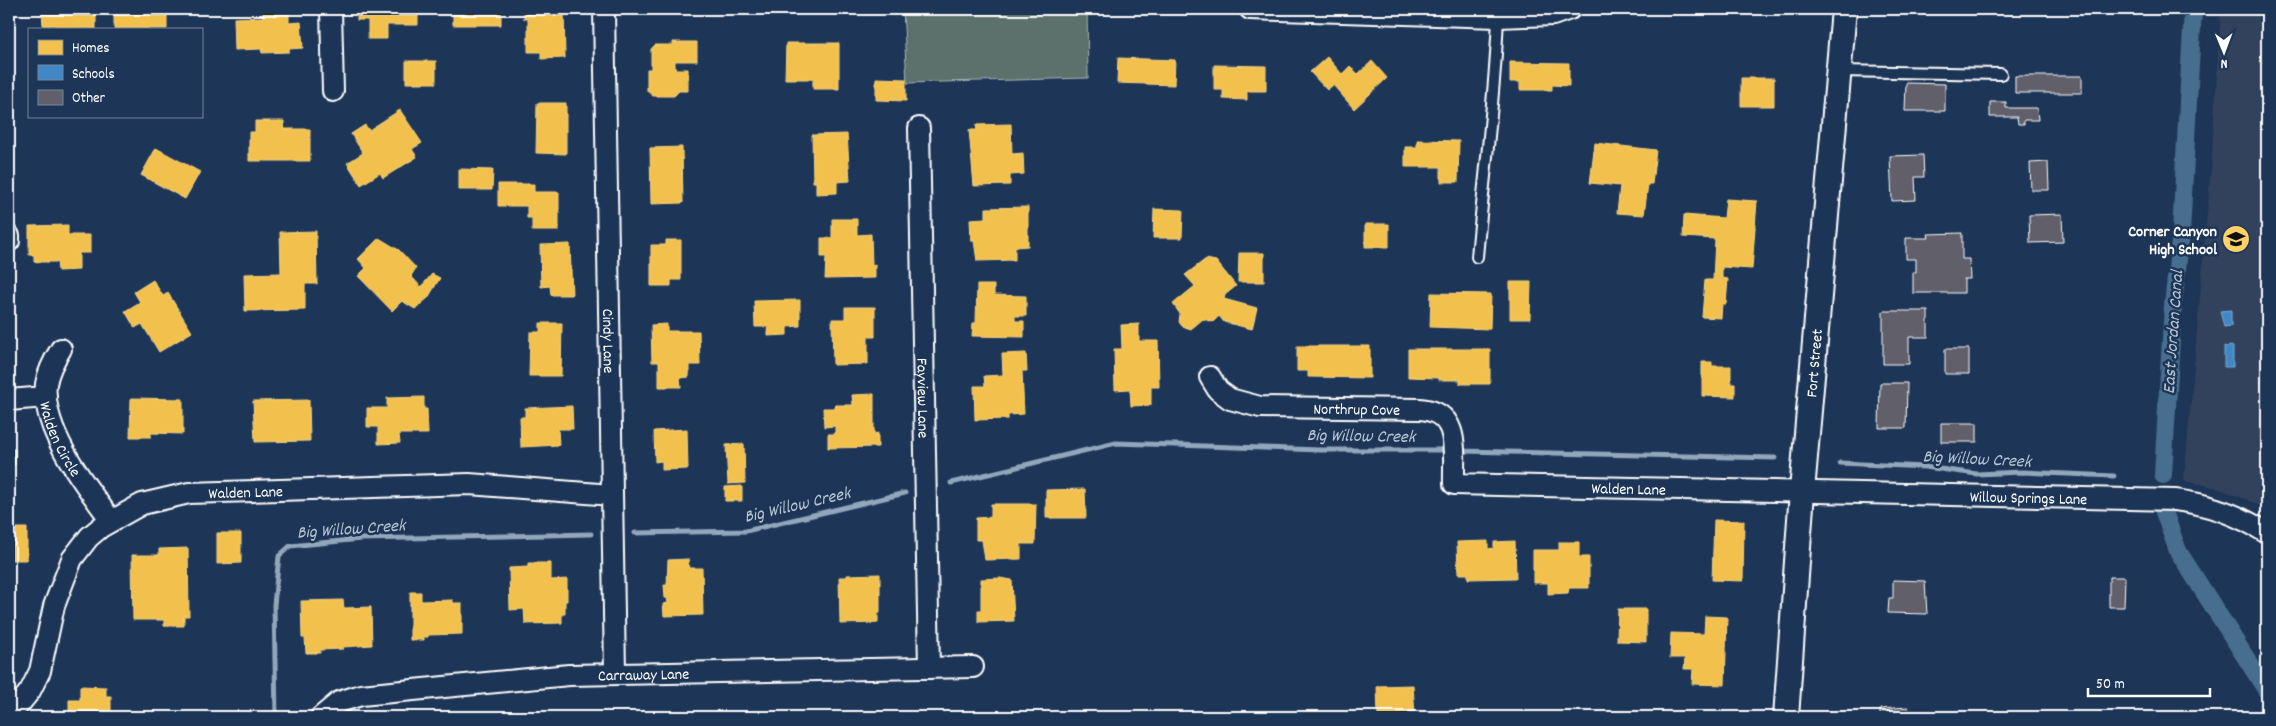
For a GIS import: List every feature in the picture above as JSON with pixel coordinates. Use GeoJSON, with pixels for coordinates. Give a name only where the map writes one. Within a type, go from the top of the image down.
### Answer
{"type":"FeatureCollection","features":[{"type":"Feature","properties":{"kind":"street"},"geometry":{"type":"LineString","coordinates":[[331,9],[333,91]]}},
{"type":"Feature","properties":{"kind":"street","name":"Cindy Lane"},"geometry":{"type":"LineString","coordinates":[[604,9],[615,673]]}},
{"type":"Feature","properties":{"kind":"street"},"geometry":{"type":"LineString","coordinates":[[1250,9],[1498,17],[1553,15],[1570,9]]}},
{"type":"Feature","properties":{"kind":"street","name":"Fort Street"},"geometry":{"type":"LineString","coordinates":[[1786,717],[1802,491],[1844,9]]}},
{"type":"Feature","properties":{"kind":"street","name":"Fayview Lane"},"geometry":{"type":"LineString","coordinates":[[919,128],[929,668]]}},
{"type":"Feature","properties":{"kind":"street"},"geometry":{"type":"LineString","coordinates":[[9,236],[9,241]]}},
{"type":"Feature","properties":{"kind":"street","name":"Walden Circle"},"geometry":{"type":"LineString","coordinates":[[61,349],[49,373],[46,384],[46,396],[53,427],[62,447],[110,520]]}},
{"type":"Feature","properties":{"kind":"street","name":"Northrup Cove"},"geometry":{"type":"LineString","coordinates":[[1210,377],[1218,390],[1230,399],[1260,407],[1428,410],[1443,417],[1449,423],[1453,437],[1454,478]]}},
{"type":"Feature","properties":{"kind":"street"},"geometry":{"type":"LineString","coordinates":[[9,400],[46,396]]}},
{"type":"Feature","properties":{"kind":"street","name":"Walden Lane"},"geometry":{"type":"LineString","coordinates":[[1454,478],[1802,491]]}},
{"type":"Feature","properties":{"kind":"street","name":"Walden Lane"},"geometry":{"type":"LineString","coordinates":[[9,717],[30,691],[40,671],[54,606],[66,571],[84,543],[110,520],[142,504],[158,499],[204,492],[469,484],[612,495]]}},
{"type":"Feature","properties":{"kind":"street","name":"Willow Springs Lane"},"geometry":{"type":"LineString","coordinates":[[1802,491],[2174,500],[2215,508],[2262,528]]}},
{"type":"Feature","properties":{"kind":"street","name":"Carraway Lane"},"geometry":{"type":"LineString","coordinates":[[322,717],[339,702],[361,695],[570,675],[973,667]]}},
{"type":"Feature","properties":{"kind":"lane"},"geometry":{"type":"LineString","coordinates":[[1477,257],[1485,159],[1493,118],[1498,17]]}},
{"type":"Feature","properties":{"kind":"lane"},"geometry":{"type":"LineString","coordinates":[[1838,71],[2002,74]]}},
{"type":"Feature","properties":{"kind":"shaded area","name":"Corner Canyon High School"},"geometry":{"type":"Polygon","coordinates":[[[2221,9],[2267,9],[2267,508],[2215,487],[2184,481],[2211,169],[2221,9]]]}},
{"type":"Feature","properties":{"kind":"green space"},"geometry":{"type":"Polygon","coordinates":[[[903,9],[1087,9],[1088,78],[907,83],[903,9]]]}},
{"type":"Feature","properties":{"kind":"building: Homes"},"geometry":{"type":"Polygon","coordinates":[[[42,9],[96,9],[96,28],[55,28],[55,25],[43,26],[42,9]]]}},
{"type":"Feature","properties":{"kind":"building: Homes"},"geometry":{"type":"Polygon","coordinates":[[[114,9],[174,10],[167,10],[167,28],[114,28],[114,9]]]}},
{"type":"Feature","properties":{"kind":"building: Homes"},"geometry":{"type":"Polygon","coordinates":[[[263,9],[289,9],[289,23],[301,22],[303,48],[289,49],[289,52],[262,53],[261,49],[235,50],[234,18],[263,17],[263,9]]]}},
{"type":"Feature","properties":{"kind":"building: Homes"},"geometry":{"type":"Polygon","coordinates":[[[357,9],[418,9],[418,25],[387,25],[387,39],[368,39],[368,20],[357,20],[357,9]]]}},
{"type":"Feature","properties":{"kind":"building: Homes"},"geometry":{"type":"Polygon","coordinates":[[[453,9],[501,9],[501,25],[453,25],[453,9]]]}},
{"type":"Feature","properties":{"kind":"building: Homes"},"geometry":{"type":"Polygon","coordinates":[[[524,9],[564,9],[565,58],[541,59],[541,52],[528,52],[528,19],[524,19],[524,9]]]}},
{"type":"Feature","properties":{"kind":"building: Homes"},"geometry":{"type":"Polygon","coordinates":[[[673,42],[697,42],[697,61],[675,61],[675,69],[688,69],[688,91],[679,91],[674,96],[653,96],[647,91],[647,69],[651,69],[651,49],[655,45],[673,45],[673,42]]]}},
{"type":"Feature","properties":{"kind":"building: Homes"},"geometry":{"type":"Polygon","coordinates":[[[786,43],[839,43],[839,89],[813,89],[813,79],[785,79],[786,43]]]}},
{"type":"Feature","properties":{"kind":"building: Homes"},"geometry":{"type":"Polygon","coordinates":[[[1327,57],[1342,74],[1350,66],[1358,74],[1372,61],[1387,78],[1354,109],[1333,85],[1327,90],[1310,72],[1327,57]]]}},
{"type":"Feature","properties":{"kind":"building: Homes"},"geometry":{"type":"Polygon","coordinates":[[[1118,58],[1175,60],[1174,85],[1117,83],[1118,58]]]}},
{"type":"Feature","properties":{"kind":"building: Homes"},"geometry":{"type":"Polygon","coordinates":[[[406,61],[436,61],[436,83],[406,83],[406,61]]]}},
{"type":"Feature","properties":{"kind":"building: Homes"},"geometry":{"type":"Polygon","coordinates":[[[1510,62],[1569,63],[1569,86],[1552,85],[1552,90],[1520,90],[1520,82],[1510,82],[1510,62]]]}},
{"type":"Feature","properties":{"kind":"building: Homes"},"geometry":{"type":"Polygon","coordinates":[[[1214,65],[1266,66],[1266,91],[1247,91],[1247,100],[1223,99],[1223,90],[1214,90],[1214,65]]]}},
{"type":"Feature","properties":{"kind":"building: Homes"},"geometry":{"type":"Polygon","coordinates":[[[876,78],[906,79],[906,101],[876,100],[876,78]]]}},
{"type":"Feature","properties":{"kind":"building: Homes"},"geometry":{"type":"Polygon","coordinates":[[[1741,78],[1774,78],[1774,106],[1741,106],[1741,78]]]}},
{"type":"Feature","properties":{"kind":"building: Homes"},"geometry":{"type":"Polygon","coordinates":[[[537,103],[566,103],[566,154],[536,153],[537,103]]]}},
{"type":"Feature","properties":{"kind":"building: Homes"},"geometry":{"type":"Polygon","coordinates":[[[400,110],[422,143],[412,149],[417,157],[383,178],[380,173],[361,185],[347,163],[363,153],[351,134],[365,125],[369,130],[400,110]]]}},
{"type":"Feature","properties":{"kind":"building: Homes"},"geometry":{"type":"Polygon","coordinates":[[[255,121],[284,121],[284,129],[310,129],[310,161],[249,161],[249,132],[255,132],[255,121]]]}},
{"type":"Feature","properties":{"kind":"building: Homes"},"geometry":{"type":"Polygon","coordinates":[[[1011,124],[1012,154],[1023,153],[1024,174],[1010,175],[1010,185],[974,186],[969,130],[977,130],[976,125],[1011,124]]]}},
{"type":"Feature","properties":{"kind":"building: Homes"},"geometry":{"type":"Polygon","coordinates":[[[847,134],[850,181],[837,182],[837,193],[816,194],[816,182],[813,182],[812,135],[847,134]]]}},
{"type":"Feature","properties":{"kind":"building: Homes"},"geometry":{"type":"Polygon","coordinates":[[[1417,140],[1459,141],[1458,182],[1441,182],[1441,167],[1405,167],[1405,147],[1417,147],[1417,140]]]}},
{"type":"Feature","properties":{"kind":"building: Homes"},"geometry":{"type":"Polygon","coordinates":[[[1595,143],[1656,150],[1652,184],[1648,184],[1644,215],[1617,213],[1620,186],[1590,183],[1595,143]]]}},
{"type":"Feature","properties":{"kind":"building: Homes"},"geometry":{"type":"Polygon","coordinates":[[[682,147],[683,203],[651,204],[650,148],[682,147]]]}},
{"type":"Feature","properties":{"kind":"building: Homes"},"geometry":{"type":"Polygon","coordinates":[[[156,148],[200,172],[185,199],[141,175],[156,148]]]}},
{"type":"Feature","properties":{"kind":"building: Homes"},"geometry":{"type":"Polygon","coordinates":[[[459,169],[493,170],[492,190],[459,190],[459,169]]]}},
{"type":"Feature","properties":{"kind":"building: Homes"},"geometry":{"type":"Polygon","coordinates":[[[498,184],[534,184],[534,192],[559,192],[559,231],[532,231],[532,218],[527,218],[527,206],[498,206],[498,184]]]}},
{"type":"Feature","properties":{"kind":"building: Homes"},"geometry":{"type":"Polygon","coordinates":[[[1726,199],[1757,201],[1752,269],[1722,267],[1722,278],[1728,279],[1726,304],[1722,304],[1721,318],[1702,317],[1705,280],[1713,280],[1715,239],[1683,237],[1684,215],[1724,218],[1726,199]]]}},
{"type":"Feature","properties":{"kind":"building: Homes"},"geometry":{"type":"Polygon","coordinates":[[[1028,207],[1028,246],[1015,247],[1015,260],[977,261],[974,241],[971,241],[970,219],[986,218],[986,208],[1028,207]]]}},
{"type":"Feature","properties":{"kind":"building: Homes"},"geometry":{"type":"Polygon","coordinates":[[[1154,209],[1183,210],[1182,238],[1153,238],[1154,209]]]}},
{"type":"Feature","properties":{"kind":"building: Homes"},"geometry":{"type":"Polygon","coordinates":[[[832,219],[857,219],[857,235],[871,234],[872,265],[875,264],[875,278],[825,279],[826,257],[821,257],[821,238],[832,238],[832,219]]]}},
{"type":"Feature","properties":{"kind":"building: Homes"},"geometry":{"type":"Polygon","coordinates":[[[1365,224],[1389,224],[1389,247],[1365,247],[1365,224]]]}},
{"type":"Feature","properties":{"kind":"building: Homes"},"geometry":{"type":"Polygon","coordinates":[[[68,225],[68,235],[90,235],[90,253],[79,253],[79,270],[58,271],[57,262],[34,262],[34,255],[29,255],[29,226],[68,225]]]}},
{"type":"Feature","properties":{"kind":"building: Homes"},"geometry":{"type":"Polygon","coordinates":[[[316,231],[317,284],[305,284],[305,310],[245,311],[244,274],[281,273],[280,232],[316,231]]]}},
{"type":"Feature","properties":{"kind":"building: Homes"},"geometry":{"type":"Polygon","coordinates":[[[379,238],[399,250],[416,268],[411,276],[421,287],[432,274],[440,278],[428,298],[415,309],[402,301],[392,311],[358,276],[366,268],[358,259],[379,238]]]}},
{"type":"Feature","properties":{"kind":"building: Homes"},"geometry":{"type":"Polygon","coordinates":[[[666,240],[681,240],[681,280],[671,280],[671,286],[651,286],[651,245],[666,245],[666,240]]]}},
{"type":"Feature","properties":{"kind":"building: Homes"},"geometry":{"type":"Polygon","coordinates":[[[570,244],[572,295],[551,295],[550,286],[541,287],[540,245],[570,244]]]}},
{"type":"Feature","properties":{"kind":"building: Homes"},"geometry":{"type":"Polygon","coordinates":[[[1239,253],[1264,253],[1264,282],[1238,282],[1239,253]]]}},
{"type":"Feature","properties":{"kind":"building: Homes"},"geometry":{"type":"Polygon","coordinates":[[[1206,259],[1216,261],[1236,286],[1225,295],[1224,299],[1257,308],[1252,329],[1224,322],[1219,316],[1213,322],[1203,319],[1191,329],[1182,326],[1179,322],[1180,314],[1173,304],[1195,286],[1185,275],[1206,259]]]}},
{"type":"Feature","properties":{"kind":"building: Homes"},"geometry":{"type":"Polygon","coordinates":[[[153,280],[163,296],[168,293],[192,332],[159,352],[142,324],[135,328],[125,311],[140,302],[134,292],[153,280]]]}},
{"type":"Feature","properties":{"kind":"building: Homes"},"geometry":{"type":"Polygon","coordinates":[[[1510,282],[1531,282],[1530,319],[1510,319],[1510,282]]]}},
{"type":"Feature","properties":{"kind":"building: Homes"},"geometry":{"type":"Polygon","coordinates":[[[977,285],[994,285],[994,295],[1026,296],[1026,316],[1015,316],[1015,321],[1024,321],[1024,337],[972,336],[973,323],[976,323],[977,285]]]}},
{"type":"Feature","properties":{"kind":"building: Homes"},"geometry":{"type":"Polygon","coordinates":[[[1431,293],[1491,294],[1490,329],[1430,327],[1431,293]]]}},
{"type":"Feature","properties":{"kind":"building: Homes"},"geometry":{"type":"Polygon","coordinates":[[[800,300],[800,326],[787,327],[787,335],[768,336],[768,327],[755,327],[754,301],[800,300]]]}},
{"type":"Feature","properties":{"kind":"building: Homes"},"geometry":{"type":"Polygon","coordinates":[[[845,307],[875,307],[875,337],[868,337],[868,364],[833,365],[832,319],[845,319],[845,307]]]}},
{"type":"Feature","properties":{"kind":"building: Homes"},"geometry":{"type":"Polygon","coordinates":[[[540,323],[562,323],[561,376],[529,376],[530,332],[540,332],[540,323]]]}},
{"type":"Feature","properties":{"kind":"building: Homes"},"geometry":{"type":"Polygon","coordinates":[[[667,324],[667,331],[699,331],[700,365],[689,365],[689,377],[680,378],[681,387],[659,387],[659,362],[652,362],[651,325],[667,324]]]}},
{"type":"Feature","properties":{"kind":"building: Homes"},"geometry":{"type":"Polygon","coordinates":[[[1139,324],[1139,341],[1158,341],[1159,387],[1151,387],[1151,405],[1131,406],[1130,389],[1115,390],[1114,349],[1122,349],[1121,325],[1139,324]]]}},
{"type":"Feature","properties":{"kind":"building: Homes"},"geometry":{"type":"Polygon","coordinates":[[[1297,346],[1370,346],[1370,378],[1308,377],[1308,371],[1297,371],[1297,346]]]}},
{"type":"Feature","properties":{"kind":"building: Homes"},"geometry":{"type":"Polygon","coordinates":[[[1408,349],[1490,349],[1490,384],[1460,384],[1460,380],[1408,377],[1408,349]]]}},
{"type":"Feature","properties":{"kind":"building: Homes"},"geometry":{"type":"Polygon","coordinates":[[[1026,353],[1027,371],[1022,371],[1024,414],[1008,415],[1008,419],[975,420],[974,386],[985,386],[984,376],[1003,375],[1002,354],[1026,353]]]}},
{"type":"Feature","properties":{"kind":"building: Homes"},"geometry":{"type":"Polygon","coordinates":[[[1702,362],[1712,362],[1712,366],[1731,366],[1731,384],[1735,384],[1735,397],[1702,396],[1702,362]]]}},
{"type":"Feature","properties":{"kind":"building: Homes"},"geometry":{"type":"Polygon","coordinates":[[[874,394],[874,434],[878,433],[878,447],[828,448],[828,434],[835,434],[835,426],[824,427],[823,408],[835,408],[835,405],[853,405],[852,395],[874,394]]]}},
{"type":"Feature","properties":{"kind":"building: Homes"},"geometry":{"type":"Polygon","coordinates":[[[424,397],[424,409],[427,409],[428,434],[399,434],[400,443],[378,444],[378,427],[367,427],[367,408],[387,408],[387,398],[424,397]]]}},
{"type":"Feature","properties":{"kind":"building: Homes"},"geometry":{"type":"Polygon","coordinates":[[[131,398],[183,399],[183,434],[151,433],[151,437],[130,437],[131,398]]]}},
{"type":"Feature","properties":{"kind":"building: Homes"},"geometry":{"type":"Polygon","coordinates":[[[309,400],[310,441],[255,442],[253,401],[309,400]]]}},
{"type":"Feature","properties":{"kind":"building: Homes"},"geometry":{"type":"Polygon","coordinates":[[[572,406],[573,429],[558,429],[559,445],[521,447],[520,417],[525,417],[525,408],[572,406]]]}},
{"type":"Feature","properties":{"kind":"building: Homes"},"geometry":{"type":"Polygon","coordinates":[[[687,429],[688,469],[662,470],[662,461],[655,462],[654,431],[687,429]]]}},
{"type":"Feature","properties":{"kind":"building: Homes"},"geometry":{"type":"Polygon","coordinates":[[[744,444],[745,483],[728,484],[726,445],[744,444]]]}},
{"type":"Feature","properties":{"kind":"building: Homes"},"geometry":{"type":"Polygon","coordinates":[[[9,449],[15,449],[15,465],[9,464],[9,449]]]}},
{"type":"Feature","properties":{"kind":"building: Homes"},"geometry":{"type":"Polygon","coordinates":[[[742,486],[742,501],[725,501],[725,487],[742,486]]]}},
{"type":"Feature","properties":{"kind":"building: Homes"},"geometry":{"type":"Polygon","coordinates":[[[1085,489],[1086,518],[1046,518],[1046,490],[1085,489]]]}},
{"type":"Feature","properties":{"kind":"building: Homes"},"geometry":{"type":"Polygon","coordinates":[[[991,504],[1036,504],[1035,544],[1021,544],[1021,559],[985,560],[982,540],[976,540],[976,518],[991,517],[991,504]]]}},
{"type":"Feature","properties":{"kind":"building: Homes"},"geometry":{"type":"Polygon","coordinates":[[[1714,520],[1744,521],[1743,581],[1712,580],[1714,520]]]}},
{"type":"Feature","properties":{"kind":"building: Homes"},"geometry":{"type":"Polygon","coordinates":[[[9,528],[27,528],[27,560],[9,560],[9,528]]]}},
{"type":"Feature","properties":{"kind":"building: Homes"},"geometry":{"type":"Polygon","coordinates":[[[217,533],[241,533],[241,563],[217,564],[217,533]]]}},
{"type":"Feature","properties":{"kind":"building: Homes"},"geometry":{"type":"Polygon","coordinates":[[[1488,541],[1488,549],[1494,548],[1494,542],[1515,541],[1516,578],[1468,579],[1468,574],[1458,574],[1457,542],[1488,541]]]}},
{"type":"Feature","properties":{"kind":"building: Homes"},"geometry":{"type":"Polygon","coordinates":[[[1559,542],[1579,542],[1579,557],[1589,557],[1589,588],[1569,588],[1568,593],[1548,594],[1548,583],[1533,583],[1533,550],[1559,550],[1559,542]]]}},
{"type":"Feature","properties":{"kind":"building: Homes"},"geometry":{"type":"Polygon","coordinates":[[[188,548],[189,616],[184,616],[184,626],[164,626],[164,620],[133,620],[132,555],[159,555],[159,549],[188,548]]]}},
{"type":"Feature","properties":{"kind":"building: Homes"},"geometry":{"type":"Polygon","coordinates":[[[688,559],[689,568],[702,568],[703,615],[664,616],[663,604],[668,603],[667,598],[665,598],[664,585],[667,585],[668,560],[688,559]]]}},
{"type":"Feature","properties":{"kind":"building: Homes"},"geometry":{"type":"Polygon","coordinates":[[[528,563],[551,563],[551,580],[567,579],[567,601],[565,601],[565,614],[562,614],[562,623],[525,624],[524,609],[510,610],[509,568],[528,567],[528,563]]]}},
{"type":"Feature","properties":{"kind":"building: Homes"},"geometry":{"type":"Polygon","coordinates":[[[880,574],[880,613],[878,613],[878,623],[840,624],[839,577],[880,574]]]}},
{"type":"Feature","properties":{"kind":"building: Homes"},"geometry":{"type":"Polygon","coordinates":[[[1000,578],[1012,580],[1014,621],[978,622],[978,610],[981,610],[981,579],[1000,578]]]}},
{"type":"Feature","properties":{"kind":"building: Homes"},"geometry":{"type":"Polygon","coordinates":[[[410,592],[421,592],[421,601],[453,600],[453,603],[462,603],[462,634],[428,635],[428,637],[424,637],[424,640],[410,640],[410,592]]]}},
{"type":"Feature","properties":{"kind":"building: Homes"},"geometry":{"type":"Polygon","coordinates":[[[343,600],[344,608],[371,607],[372,645],[320,650],[320,653],[306,653],[305,638],[302,638],[301,601],[343,600]]]}},
{"type":"Feature","properties":{"kind":"building: Homes"},"geometry":{"type":"Polygon","coordinates":[[[1618,609],[1646,609],[1646,642],[1617,641],[1618,609]]]}},
{"type":"Feature","properties":{"kind":"building: Homes"},"geometry":{"type":"Polygon","coordinates":[[[1705,616],[1727,617],[1725,685],[1692,684],[1693,669],[1684,669],[1685,658],[1670,658],[1671,633],[1704,634],[1705,616]]]}},
{"type":"Feature","properties":{"kind":"building: Homes"},"geometry":{"type":"Polygon","coordinates":[[[1413,685],[1415,717],[1378,717],[1377,686],[1413,685]]]}},
{"type":"Feature","properties":{"kind":"building: Homes"},"geometry":{"type":"Polygon","coordinates":[[[80,686],[106,687],[106,696],[111,696],[111,717],[69,717],[69,700],[80,700],[80,686]]]}},
{"type":"Feature","properties":{"kind":"building: Schools"},"geometry":{"type":"Polygon","coordinates":[[[2231,310],[2231,326],[2224,327],[2220,311],[2231,310]]]}},
{"type":"Feature","properties":{"kind":"building: Schools"},"geometry":{"type":"Polygon","coordinates":[[[2224,346],[2233,347],[2233,367],[2224,367],[2224,346]]]}},
{"type":"Feature","properties":{"kind":"building: Other"},"geometry":{"type":"Polygon","coordinates":[[[2015,76],[2082,76],[2082,93],[2015,93],[2015,76]]]}},
{"type":"Feature","properties":{"kind":"building: Other"},"geometry":{"type":"Polygon","coordinates":[[[1906,83],[1945,84],[1945,111],[1905,111],[1906,83]]]}},
{"type":"Feature","properties":{"kind":"building: Other"},"geometry":{"type":"Polygon","coordinates":[[[1990,102],[2006,102],[2006,108],[2037,108],[2038,120],[2024,120],[2024,124],[2018,124],[2017,117],[1990,117],[1990,102]]]}},
{"type":"Feature","properties":{"kind":"building: Other"},"geometry":{"type":"Polygon","coordinates":[[[1923,155],[1924,177],[1915,177],[1916,200],[1892,201],[1890,156],[1923,155]]]}},
{"type":"Feature","properties":{"kind":"building: Other"},"geometry":{"type":"Polygon","coordinates":[[[2048,162],[2049,190],[2031,190],[2030,163],[2048,162]]]}},
{"type":"Feature","properties":{"kind":"building: Other"},"geometry":{"type":"Polygon","coordinates":[[[2062,214],[2063,242],[2030,243],[2029,215],[2062,214]]]}},
{"type":"Feature","properties":{"kind":"building: Other"},"geometry":{"type":"Polygon","coordinates":[[[1962,233],[1962,259],[1969,259],[1970,279],[1964,279],[1964,293],[1913,293],[1913,272],[1916,272],[1916,259],[1906,259],[1906,238],[1929,238],[1928,234],[1962,233]]]}},
{"type":"Feature","properties":{"kind":"building: Other"},"geometry":{"type":"Polygon","coordinates":[[[1883,311],[1928,311],[1928,337],[1909,337],[1909,364],[1883,364],[1883,311]]]}},
{"type":"Feature","properties":{"kind":"building: Other"},"geometry":{"type":"Polygon","coordinates":[[[1945,349],[1969,349],[1969,374],[1945,374],[1945,349]]]}},
{"type":"Feature","properties":{"kind":"building: Other"},"geometry":{"type":"Polygon","coordinates":[[[1880,383],[1907,383],[1906,428],[1879,428],[1880,383]]]}},
{"type":"Feature","properties":{"kind":"building: Other"},"geometry":{"type":"Polygon","coordinates":[[[1941,423],[1977,423],[1977,442],[1941,442],[1941,423]]]}},
{"type":"Feature","properties":{"kind":"building: Other"},"geometry":{"type":"Polygon","coordinates":[[[2109,577],[2125,577],[2124,607],[2109,607],[2109,577]]]}},
{"type":"Feature","properties":{"kind":"building: Other"},"geometry":{"type":"Polygon","coordinates":[[[1893,580],[1925,581],[1927,614],[1888,613],[1889,598],[1893,598],[1893,580]]]}},
{"type":"Feature","properties":{"kind":"building: Other"},"geometry":{"type":"Polygon","coordinates":[[[1908,707],[1909,716],[1915,717],[1880,717],[1880,709],[1908,707]]]}},
{"type":"Feature","properties":{"kind":"waterway","name":"East Jordan Canal"},"geometry":{"type":"LineString","coordinates":[[2163,475],[2173,305],[2181,233],[2193,9]]}},
{"type":"Feature","properties":{"kind":"waterway","name":"Big Willow Creek"},"geometry":{"type":"LineString","coordinates":[[951,483],[1116,443],[1320,450],[1450,450]]}},
{"type":"Feature","properties":{"kind":"waterway","name":"Big Willow Creek"},"geometry":{"type":"LineString","coordinates":[[1459,451],[1775,458]]}},
{"type":"Feature","properties":{"kind":"waterway","name":"Big Willow Creek"},"geometry":{"type":"LineString","coordinates":[[1840,463],[1925,467],[1977,474],[2022,472],[2114,476]]}},
{"type":"Feature","properties":{"kind":"waterway","name":"Big Willow Creek"},"geometry":{"type":"LineString","coordinates":[[635,533],[746,531],[905,493]]}},
{"type":"Feature","properties":{"kind":"waterway","name":"East Jordan Canal"},"geometry":{"type":"LineString","coordinates":[[2164,512],[2178,551],[2267,691]]}},
{"type":"Feature","properties":{"kind":"waterway","name":"Big Willow Creek"},"geometry":{"type":"LineString","coordinates":[[276,717],[274,605],[279,556],[290,546],[361,539],[591,534]]}},
{"type":"Feature","properties":{"kind":"place","name":"Corner Canyon High School"},"geometry":{"type":"Point","coordinates":[2236,239]}}]}
